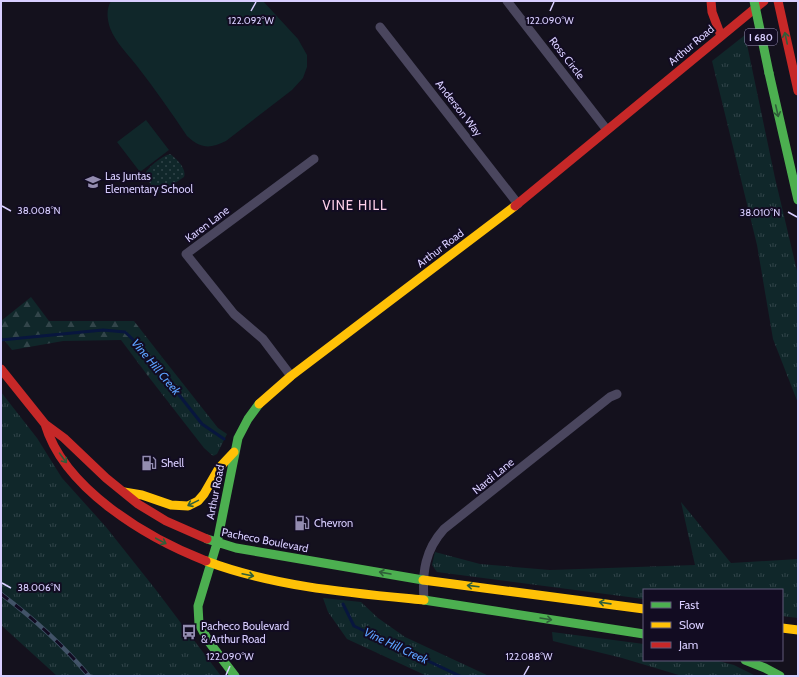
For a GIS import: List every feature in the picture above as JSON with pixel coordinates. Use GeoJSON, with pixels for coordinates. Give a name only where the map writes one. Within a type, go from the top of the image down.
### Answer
{"type":"FeatureCollection","features":[{"type":"Feature","properties":{"kind":"main road"},"geometry":{"type":"LineString","coordinates":[[711,1],[712,12],[721,36]]}},
{"type":"Feature","properties":{"kind":"main road","name":"I 680"},"geometry":{"type":"LineString","coordinates":[[754,1],[798,200]]}},
{"type":"Feature","properties":{"kind":"main road","name":"Arthur Road"},"geometry":{"type":"LineString","coordinates":[[210,564],[230,483],[234,452],[241,430],[260,402],[518,204],[764,1]]}},
{"type":"Feature","properties":{"kind":"main road","name":"I 680"},"geometry":{"type":"LineString","coordinates":[[778,1],[798,91]]}},
{"type":"Feature","properties":{"kind":"main road","name":"Pacheco Boulevard"},"geometry":{"type":"LineString","coordinates":[[1,369],[45,424],[64,438],[123,492],[138,504],[166,522],[216,543],[302,560],[423,580],[643,609]]}},
{"type":"Feature","properties":{"kind":"main road","name":"Pacheco Boulevard"},"geometry":{"type":"LineString","coordinates":[[45,424],[53,444],[69,467],[77,478],[98,499],[131,524],[189,556],[210,564],[236,572],[321,589],[424,600],[643,634]]}},
{"type":"Feature","properties":{"kind":"main road"},"geometry":{"type":"LineString","coordinates":[[123,492],[142,495],[171,505],[188,506],[198,501],[204,494],[219,468],[234,452]]}},
{"type":"Feature","properties":{"kind":"main road"},"geometry":{"type":"LineString","coordinates":[[210,564],[198,606],[199,624],[209,642],[235,676]]}},
{"type":"Feature","properties":{"kind":"main road"},"geometry":{"type":"LineString","coordinates":[[783,628],[798,630]]}},
{"type":"Feature","properties":{"kind":"main road"},"geometry":{"type":"LineString","coordinates":[[748,661],[780,676]]}},
{"type":"Feature","properties":{"kind":"street","name":"Ross Circle"},"geometry":{"type":"LineString","coordinates":[[507,1],[607,130]]}},
{"type":"Feature","properties":{"kind":"street","name":"Anderson Way"},"geometry":{"type":"LineString","coordinates":[[380,26],[518,204]]}},
{"type":"Feature","properties":{"kind":"street","name":"Karen Lane"},"geometry":{"type":"LineString","coordinates":[[292,376],[263,340],[234,314],[186,254],[314,159]]}},
{"type":"Feature","properties":{"kind":"street","name":"Nardi Lane"},"geometry":{"type":"LineString","coordinates":[[424,600],[423,580],[428,552],[435,539],[444,529],[617,394]]}},
{"type":"Feature","properties":{"kind":"green space"},"geometry":{"type":"Polygon","coordinates":[[[111,1],[263,1],[298,39],[307,55],[307,67],[303,78],[292,90],[226,141],[210,146],[201,145],[187,136],[150,83],[115,38],[110,28],[108,17],[108,8],[111,1]]]}},
{"type":"Feature","properties":{"kind":"green space"},"geometry":{"type":"Polygon","coordinates":[[[745,35],[775,178],[798,275],[798,403],[773,339],[757,245],[712,61],[745,35]]]}},
{"type":"Feature","properties":{"kind":"green space"},"geometry":{"type":"Polygon","coordinates":[[[146,120],[169,150],[140,172],[117,142],[146,120]]]}},
{"type":"Feature","properties":{"kind":"green space"},"geometry":{"type":"Polygon","coordinates":[[[170,154],[178,161],[185,174],[184,177],[160,193],[155,190],[144,175],[156,162],[170,154]]]}},
{"type":"Feature","properties":{"kind":"green space"},"geometry":{"type":"Polygon","coordinates":[[[31,297],[49,321],[134,321],[162,357],[148,376],[121,340],[63,341],[12,350],[1,336],[1,321],[31,297]]]}},
{"type":"Feature","properties":{"kind":"green space"},"geometry":{"type":"Polygon","coordinates":[[[162,357],[218,428],[227,434],[217,454],[213,456],[204,448],[148,376],[162,357]]]}},
{"type":"Feature","properties":{"kind":"green space"},"geometry":{"type":"Polygon","coordinates":[[[1,392],[37,438],[62,478],[106,527],[221,676],[57,676],[1,625],[1,392]]]}},
{"type":"Feature","properties":{"kind":"green space"},"geometry":{"type":"Polygon","coordinates":[[[681,502],[731,563],[798,559],[798,618],[783,616],[783,589],[643,589],[643,599],[437,572],[432,565],[435,552],[480,564],[550,570],[695,565],[681,502]]]}},
{"type":"Feature","properties":{"kind":"green space"},"geometry":{"type":"Polygon","coordinates":[[[323,598],[361,602],[378,618],[405,637],[489,676],[427,676],[347,639],[328,612],[323,598]]]}},
{"type":"Feature","properties":{"kind":"green space"},"geometry":{"type":"Polygon","coordinates":[[[552,632],[643,644],[643,661],[719,661],[734,665],[756,676],[682,676],[622,658],[553,641],[552,632]]]}},
{"type":"Feature","properties":{"kind":"waterway","name":"Vine Hill Creek"},"geometry":{"type":"LineString","coordinates":[[1,340],[103,330],[125,332],[142,348],[202,424],[224,439]]}},
{"type":"Feature","properties":{"kind":"waterway","name":"Vine Hill Creek"},"geometry":{"type":"LineString","coordinates":[[343,604],[354,626],[460,676]]}},
{"type":"Feature","properties":{"kind":"railway"},"geometry":{"type":"LineString","coordinates":[[1,594],[47,632],[69,653],[89,676]]}},
{"type":"Feature","properties":{"kind":"traffic: fast"},"geometry":{"type":"LineString","coordinates":[[754,1],[769,73]]}},
{"type":"Feature","properties":{"kind":"traffic: fast"},"geometry":{"type":"LineString","coordinates":[[769,73],[798,200]]}},
{"type":"Feature","properties":{"kind":"traffic: fast"},"geometry":{"type":"LineString","coordinates":[[235,676],[209,642],[199,624],[198,606],[217,543],[238,438],[248,419],[259,404]]}},
{"type":"Feature","properties":{"kind":"traffic: fast"},"geometry":{"type":"LineString","coordinates":[[207,539],[236,548],[423,580]]}},
{"type":"Feature","properties":{"kind":"traffic: fast"},"geometry":{"type":"LineString","coordinates":[[424,600],[643,634]]}},
{"type":"Feature","properties":{"kind":"traffic: fast"},"geometry":{"type":"LineString","coordinates":[[748,661],[780,676]]}},
{"type":"Feature","properties":{"kind":"traffic: slow"},"geometry":{"type":"LineString","coordinates":[[259,404],[291,376],[515,206]]}},
{"type":"Feature","properties":{"kind":"traffic: slow"},"geometry":{"type":"LineString","coordinates":[[124,492],[142,495],[171,505],[188,506],[198,501],[204,494],[219,468],[234,452]]}},
{"type":"Feature","properties":{"kind":"traffic: slow"},"geometry":{"type":"LineString","coordinates":[[206,561],[232,570],[286,583],[369,595],[424,600]]}},
{"type":"Feature","properties":{"kind":"traffic: slow"},"geometry":{"type":"LineString","coordinates":[[423,580],[643,609]]}},
{"type":"Feature","properties":{"kind":"traffic: slow"},"geometry":{"type":"LineString","coordinates":[[783,628],[798,630]]}},
{"type":"Feature","properties":{"kind":"traffic: jam"},"geometry":{"type":"LineString","coordinates":[[711,1],[712,12],[721,36]]}},
{"type":"Feature","properties":{"kind":"traffic: jam"},"geometry":{"type":"LineString","coordinates":[[515,206],[764,1]]}},
{"type":"Feature","properties":{"kind":"traffic: jam"},"geometry":{"type":"LineString","coordinates":[[778,1],[798,91]]}},
{"type":"Feature","properties":{"kind":"traffic: jam"},"geometry":{"type":"LineString","coordinates":[[1,369],[45,424],[64,438],[106,478],[138,504],[166,521],[207,539]]}},
{"type":"Feature","properties":{"kind":"traffic: jam"},"geometry":{"type":"LineString","coordinates":[[45,424],[55,448],[70,470],[89,490],[110,508],[134,525],[159,539],[206,561]]}},
{"type":"Feature","properties":{"kind":"place","name":"Las Juntas Elementary School"},"geometry":{"type":"Point","coordinates":[93,182]}},
{"type":"Feature","properties":{"kind":"place","name":"Shell"},"geometry":{"type":"Point","coordinates":[149,463]}},
{"type":"Feature","properties":{"kind":"place","name":"Chevron"},"geometry":{"type":"Point","coordinates":[302,523]}},
{"type":"Feature","properties":{"kind":"place","name":"Pacheco Boulevard & Arthur Road"},"geometry":{"type":"Point","coordinates":[189,632]}},
{"type":"Feature","properties":{"kind":"district","name":"VINE HILL"},"geometry":{"type":"Point","coordinates":[355,205]}}]}
